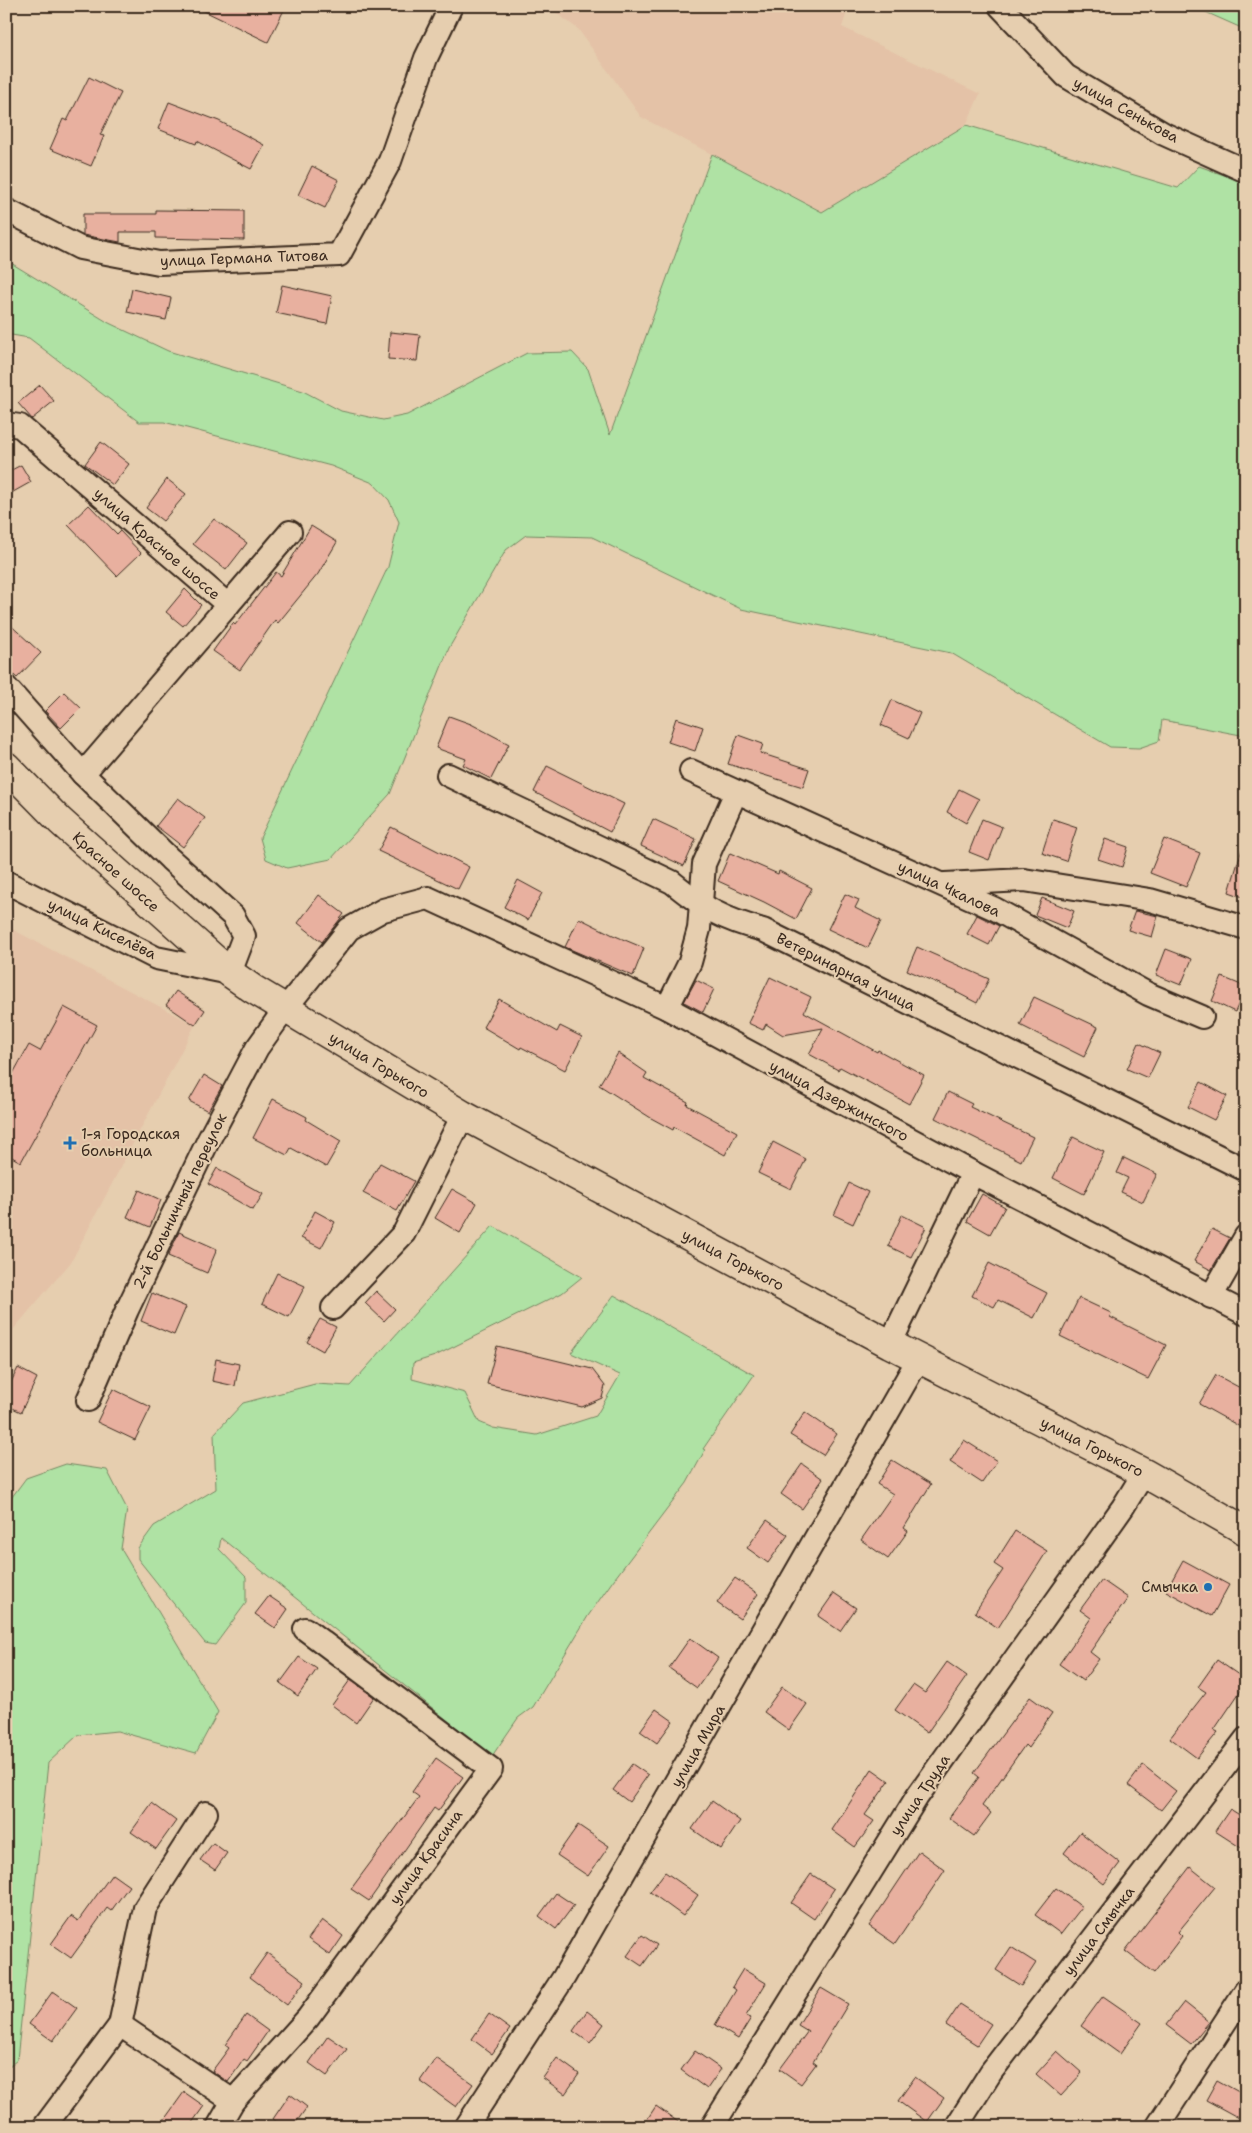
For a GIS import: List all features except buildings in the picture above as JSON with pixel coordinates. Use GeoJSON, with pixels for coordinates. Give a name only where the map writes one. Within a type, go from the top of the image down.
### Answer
{"type":"FeatureCollection","features":[{"type":"Feature","properties":{"kind":"main road","name":"Красное шоссе"},"geometry":{"type":"LineString","coordinates":[[6,766],[60,821],[230,973]]}},
{"type":"Feature","properties":{"kind":"main road","name":"улица Горького"},"geometry":{"type":"LineString","coordinates":[[230,973],[285,1009],[463,1115],[890,1344],[1144,1473],[1246,1531]]}},
{"type":"Feature","properties":{"kind":"street","name":"улица Германа Титова"},"geometry":{"type":"LineString","coordinates":[[6,210],[80,248],[159,263],[339,254],[390,161],[426,58],[451,6]]}},
{"type":"Feature","properties":{"kind":"street","name":"улица Сенькова"},"geometry":{"type":"LineString","coordinates":[[1000,6],[1066,76],[1164,134],[1246,171]]}},
{"type":"Feature","properties":{"kind":"street","name":"улица Красное шоссе"},"geometry":{"type":"LineString","coordinates":[[6,424],[20,426],[228,605],[83,774]]}},
{"type":"Feature","properties":{"kind":"street"},"geometry":{"type":"LineString","coordinates":[[228,605],[290,532]]}},
{"type":"Feature","properties":{"kind":"street"},"geometry":{"type":"LineString","coordinates":[[6,687],[83,774],[170,859],[233,916],[244,936],[230,973]]}},
{"type":"Feature","properties":{"kind":"street","name":"улица Чкалова"},"geometry":{"type":"LineString","coordinates":[[691,771],[994,909],[1148,994],[1202,1017]]}},
{"type":"Feature","properties":{"kind":"street","name":"Ветеринарная улица"},"geometry":{"type":"LineString","coordinates":[[448,775],[672,882],[700,906],[730,921],[763,930],[1246,1170]]}},
{"type":"Feature","properties":{"kind":"street"},"geometry":{"type":"LineString","coordinates":[[667,1008],[690,962],[698,928],[704,864],[736,792]]}},
{"type":"Feature","properties":{"kind":"street"},"geometry":{"type":"LineString","coordinates":[[941,885],[1024,880],[1150,900],[1246,928]]}},
{"type":"Feature","properties":{"kind":"street","name":"улица Киселёва"},"geometry":{"type":"LineString","coordinates":[[6,882],[156,958],[230,973]]}},
{"type":"Feature","properties":{"kind":"street","name":"улица Дзержинского"},"geometry":{"type":"LineString","coordinates":[[428,898],[667,1008],[973,1172],[1246,1314]]}},
{"type":"Feature","properties":{"kind":"street","name":"2-й Больничный переулок"},"geometry":{"type":"LineString","coordinates":[[88,1400],[128,1310],[208,1141],[257,1048],[285,1009],[349,929],[384,910],[428,898]]}},
{"type":"Feature","properties":{"kind":"street"},"geometry":{"type":"LineString","coordinates":[[333,1308],[404,1232],[463,1115]]}},
{"type":"Feature","properties":{"kind":"street"},"geometry":{"type":"LineString","coordinates":[[890,1344],[973,1172]]}},
{"type":"Feature","properties":{"kind":"street"},"geometry":{"type":"LineString","coordinates":[[1211,1297],[1246,1236]]}},
{"type":"Feature","properties":{"kind":"street","name":"улица Мира"},"geometry":{"type":"LineString","coordinates":[[466,2127],[564,1977],[919,1358]]}},
{"type":"Feature","properties":{"kind":"street","name":"улица Труда"},"geometry":{"type":"LineString","coordinates":[[712,2127],[916,1797],[1117,1515],[1144,1473]]}},
{"type":"Feature","properties":{"kind":"street","name":"улица Красина"},"geometry":{"type":"LineString","coordinates":[[218,2127],[233,2101],[308,2018],[490,1769],[305,1629]]}},
{"type":"Feature","properties":{"kind":"street","name":"улица Смычка"},"geometry":{"type":"LineString","coordinates":[[956,2127],[991,2072],[1246,1738]]}},
{"type":"Feature","properties":{"kind":"street"},"geometry":{"type":"LineString","coordinates":[[44,2127],[120,2025],[145,1908],[206,1813]]}},
{"type":"Feature","properties":{"kind":"street"},"geometry":{"type":"LineString","coordinates":[[1157,2127],[1246,1990]]}},
{"type":"Feature","properties":{"kind":"street"},"geometry":{"type":"LineString","coordinates":[[120,2025],[233,2101]]}},
{"type":"Feature","properties":{"kind":"shaded area"},"geometry":{"type":"Polygon","coordinates":[[[547,6],[849,6],[842,27],[980,94],[966,125],[822,212],[641,117],[578,29],[547,6]]]}},
{"type":"Feature","properties":{"kind":"shaded area","name":"1-я Городская больница"},"geometry":{"type":"Polygon","coordinates":[[[6,926],[195,1025],[71,1262],[6,1338],[6,926]]]}},
{"type":"Feature","properties":{"kind":"green space"},"geometry":{"type":"Polygon","coordinates":[[[1192,6],[1246,6],[1246,30],[1192,6]]]}},
{"type":"Feature","properties":{"kind":"green space"},"geometry":{"type":"Polygon","coordinates":[[[966,125],[1178,188],[1199,166],[1246,183],[1246,736],[1162,720],[1159,741],[1139,748],[1110,747],[951,653],[741,609],[592,537],[526,535],[506,550],[449,648],[390,794],[331,859],[287,868],[266,859],[260,838],[388,567],[399,522],[389,500],[373,483],[331,466],[164,422],[139,422],[29,338],[6,334],[6,260],[109,323],[168,351],[303,391],[341,411],[383,420],[407,415],[527,353],[572,352],[588,369],[610,435],[712,154],[822,212],[966,125]]]}},
{"type":"Feature","properties":{"kind":"green space"},"geometry":{"type":"Polygon","coordinates":[[[493,1226],[582,1277],[562,1293],[435,1356],[413,1363],[412,1379],[465,1393],[479,1422],[493,1428],[537,1435],[596,1416],[620,1375],[571,1353],[614,1295],[754,1375],[703,1449],[705,1450],[687,1483],[588,1616],[533,1707],[518,1718],[492,1756],[221,1538],[219,1549],[246,1577],[246,1603],[215,1645],[205,1643],[138,1559],[138,1548],[154,1526],[216,1489],[214,1434],[243,1403],[315,1384],[350,1386],[493,1226]]]}},
{"type":"Feature","properties":{"kind":"green space"},"geometry":{"type":"Polygon","coordinates":[[[66,1464],[107,1470],[127,1509],[121,1549],[218,1712],[196,1753],[117,1731],[78,1735],[48,1763],[17,2060],[6,2069],[6,1505],[26,1478],[66,1464]]]}},
{"type":"Feature","properties":{"kind":"place","name":"1-я Городская больница"},"geometry":{"type":"Point","coordinates":[70,1143]}},
{"type":"Feature","properties":{"kind":"place","name":"Смычка"},"geometry":{"type":"Point","coordinates":[1208,1587]}}]}
